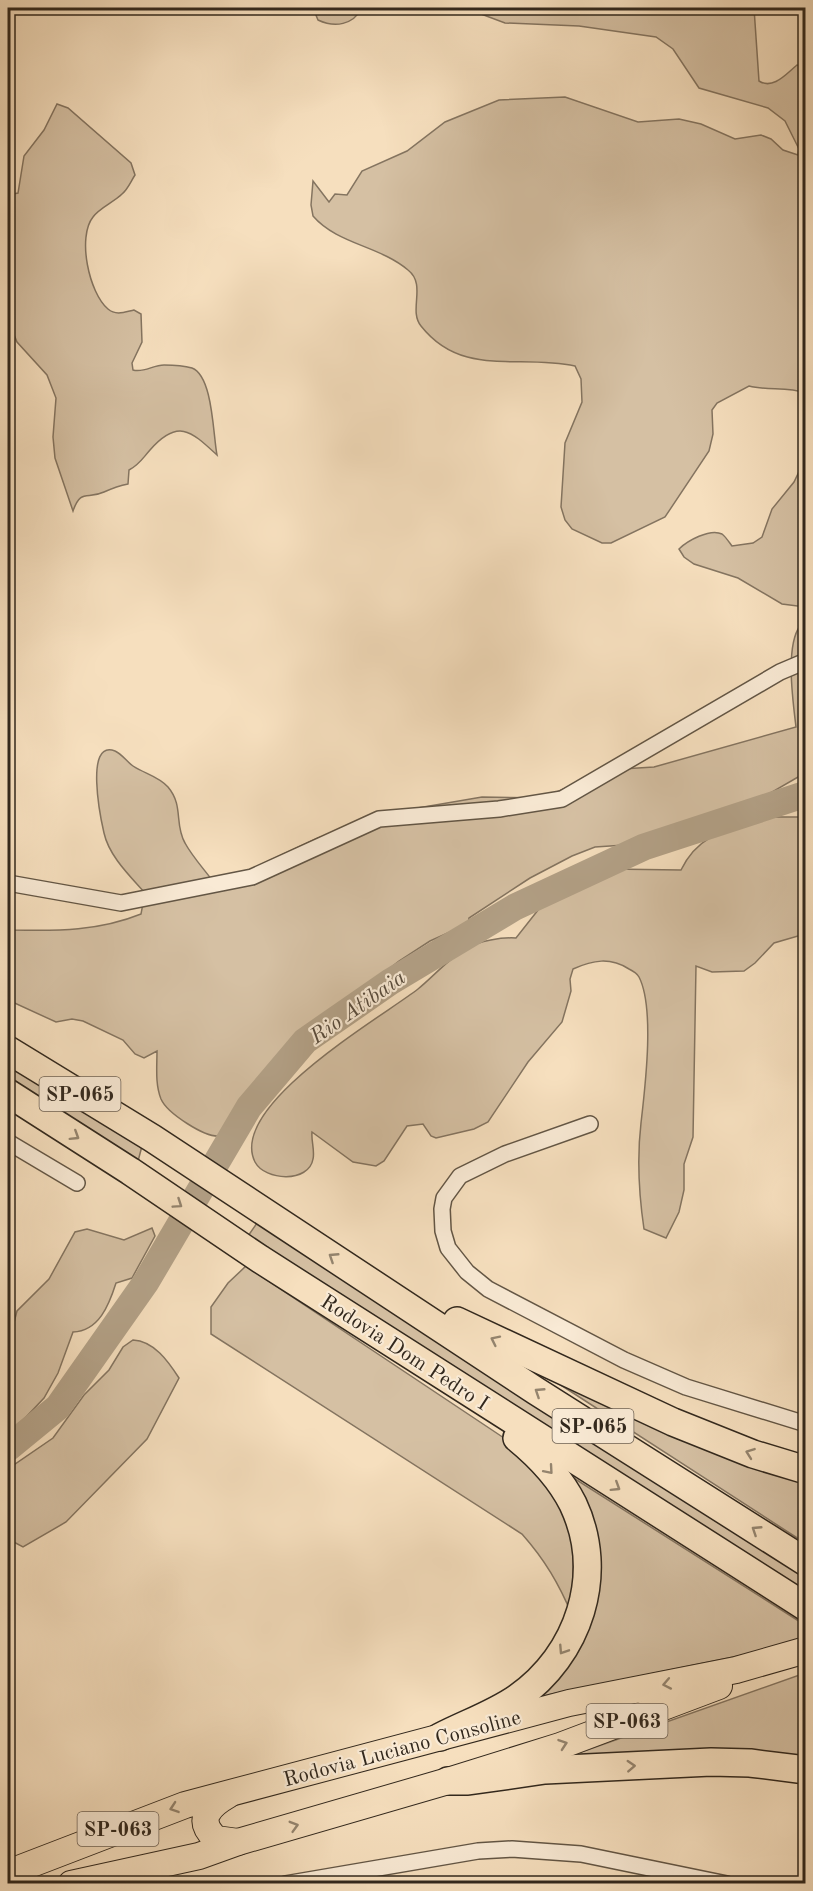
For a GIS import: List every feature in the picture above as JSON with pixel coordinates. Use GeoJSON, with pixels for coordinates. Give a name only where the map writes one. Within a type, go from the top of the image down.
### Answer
{"type":"FeatureCollection","features":[{"type":"Feature","properties":{"kind":"highway","name":"Rodovia Dom Pedro I"},"geometry":{"type":"LineString","coordinates":[[8,1050],[152,1138],[382,1290],[806,1562]]}},
{"type":"Feature","properties":{"kind":"highway","name":"Rodovia Dom Pedro I"},"geometry":{"type":"LineString","coordinates":[[8,1094],[130,1171],[260,1259],[496,1411],[801,1604]]}},
{"type":"Feature","properties":{"kind":"highway"},"geometry":{"type":"LineString","coordinates":[[382,1290],[438,1311],[673,1422],[753,1454],[806,1470]]}},
{"type":"Feature","properties":{"kind":"highway"},"geometry":{"type":"LineString","coordinates":[[440,1737],[517,1698],[551,1668],[575,1629],[585,1593],[586,1552],[573,1504],[549,1469],[512,1433],[496,1411]]}},
{"type":"Feature","properties":{"kind":"highway","name":"Rodovia Luciano Consoline"},"geometry":{"type":"LineString","coordinates":[[8,1873],[134,1822],[185,1805],[569,1703],[736,1670],[806,1650]]}},
{"type":"Feature","properties":{"kind":"highway","name":"Rodovia Luciano Consoline"},"geometry":{"type":"LineString","coordinates":[[71,1884],[199,1856],[238,1842],[448,1781],[560,1746],[732,1682],[806,1659]]}},
{"type":"Feature","properties":{"kind":"highway"},"geometry":{"type":"LineString","coordinates":[[448,1781],[468,1781],[545,1770],[682,1763],[750,1763],[806,1770]]}},
{"type":"Feature","properties":{"kind":"highway"},"geometry":{"type":"LineString","coordinates":[[231,1794],[209,1808],[204,1819],[216,1839],[238,1842]]}},
{"type":"Feature","properties":{"kind":"street"},"geometry":{"type":"LineString","coordinates":[[8,883],[121,903],[252,876],[379,819],[500,809],[562,799],[780,672],[806,661]]}},
{"type":"Feature","properties":{"kind":"street"},"geometry":{"type":"LineString","coordinates":[[590,1124],[505,1154],[460,1176],[444,1198],[442,1209],[443,1231],[448,1248],[467,1272],[488,1289],[624,1360],[686,1387],[806,1424]]}},
{"type":"Feature","properties":{"kind":"street"},"geometry":{"type":"LineString","coordinates":[[8,1142],[77,1183]]}},
{"type":"Feature","properties":{"kind":"street"},"geometry":{"type":"LineString","coordinates":[[285,1884],[478,1851],[512,1849],[581,1854],[727,1884]]}},
{"type":"Feature","properties":{"kind":"shaded area"},"geometry":{"type":"Polygon","coordinates":[[[313,8],[362,8],[349,21],[331,24],[318,20],[313,8]]]}},
{"type":"Feature","properties":{"kind":"shaded area"},"geometry":{"type":"Polygon","coordinates":[[[465,8],[754,8],[759,81],[769,84],[784,76],[797,65],[805,66],[805,393],[749,386],[717,403],[712,410],[713,434],[709,451],[665,517],[611,543],[602,543],[572,529],[565,520],[561,507],[565,443],[582,402],[581,379],[575,366],[473,358],[454,352],[437,342],[417,320],[416,283],[408,270],[385,255],[334,233],[313,216],[311,205],[313,181],[329,202],[335,194],[347,195],[362,171],[407,151],[445,122],[499,100],[565,97],[638,122],[679,119],[701,124],[735,139],[761,135],[771,139],[783,150],[798,155],[799,149],[785,121],[768,108],[699,88],[673,49],[656,37],[579,26],[505,23],[465,8]]]}},
{"type":"Feature","properties":{"kind":"shaded area"},"geometry":{"type":"Polygon","coordinates":[[[57,104],[68,108],[131,163],[135,175],[124,192],[96,214],[88,226],[87,264],[95,291],[111,311],[117,313],[134,310],[141,314],[142,342],[132,363],[133,370],[171,365],[192,368],[199,373],[211,407],[217,455],[192,434],[177,431],[169,434],[129,470],[128,484],[82,497],[73,511],[55,458],[53,437],[56,398],[47,375],[17,342],[8,320],[8,187],[13,194],[18,193],[24,156],[44,130],[57,104]]]}},
{"type":"Feature","properties":{"kind":"shaded area"},"geometry":{"type":"Polygon","coordinates":[[[805,459],[805,607],[782,604],[738,578],[694,564],[684,557],[679,549],[687,542],[705,534],[722,534],[732,546],[753,543],[762,537],[772,509],[794,482],[805,459]]]}},
{"type":"Feature","properties":{"kind":"shaded area"},"geometry":{"type":"Polygon","coordinates":[[[800,626],[805,626],[805,773],[731,816],[708,826],[640,844],[595,847],[530,878],[469,918],[468,924],[430,941],[399,961],[367,986],[331,1024],[281,1056],[242,1103],[220,1136],[213,1136],[196,1129],[165,1105],[158,1087],[157,1051],[144,1058],[135,1054],[123,1040],[83,1021],[72,1019],[56,1022],[8,1000],[8,927],[14,930],[78,929],[110,924],[141,914],[145,893],[115,858],[104,833],[98,798],[97,768],[100,757],[106,751],[118,752],[133,766],[160,780],[168,787],[176,801],[180,829],[188,848],[212,880],[226,881],[318,838],[412,809],[482,797],[550,798],[557,792],[606,770],[654,767],[796,727],[791,660],[795,635],[800,626]]]}},
{"type":"Feature","properties":{"kind":"shaded area"},"geometry":{"type":"Polygon","coordinates":[[[767,817],[805,817],[805,934],[774,943],[744,971],[712,972],[696,966],[693,1137],[684,1164],[684,1190],[679,1212],[666,1238],[644,1229],[641,1203],[639,1149],[648,1048],[647,1008],[644,991],[636,973],[622,965],[608,961],[594,962],[573,969],[570,979],[571,991],[562,1022],[528,1062],[488,1122],[474,1129],[436,1138],[431,1136],[423,1124],[407,1126],[384,1161],[376,1166],[353,1162],[312,1132],[313,1159],[310,1167],[304,1172],[296,1176],[277,1176],[260,1168],[255,1162],[252,1140],[264,1115],[285,1090],[343,1041],[418,989],[460,952],[484,941],[516,938],[542,905],[541,901],[544,904],[609,869],[681,870],[688,857],[707,840],[729,829],[767,817]]]}},
{"type":"Feature","properties":{"kind":"shaded area"},"geometry":{"type":"Polygon","coordinates":[[[8,1062],[142,1146],[137,1165],[8,1084],[8,1062]]]}},
{"type":"Feature","properties":{"kind":"shaded area"},"geometry":{"type":"Polygon","coordinates":[[[257,1223],[805,1574],[805,1595],[248,1236],[257,1223]]]}},
{"type":"Feature","properties":{"kind":"shaded area"},"geometry":{"type":"Polygon","coordinates":[[[152,1228],[155,1236],[132,1278],[116,1283],[106,1308],[96,1322],[82,1331],[73,1332],[58,1373],[44,1398],[8,1436],[8,1345],[17,1311],[49,1279],[75,1232],[87,1229],[124,1240],[152,1228]]]}},
{"type":"Feature","properties":{"kind":"shaded area"},"geometry":{"type":"Polygon","coordinates":[[[246,1266],[504,1438],[543,1471],[574,1529],[572,1615],[551,1573],[522,1534],[211,1334],[211,1307],[228,1283],[246,1266]]]}},
{"type":"Feature","properties":{"kind":"shaded area"},"geometry":{"type":"Polygon","coordinates":[[[133,1340],[141,1341],[154,1348],[179,1378],[147,1439],[66,1522],[23,1547],[8,1539],[8,1469],[53,1438],[84,1395],[109,1370],[123,1347],[133,1340]]]}},
{"type":"Feature","properties":{"kind":"shaded area"},"geometry":{"type":"Polygon","coordinates":[[[553,1380],[805,1477],[805,1543],[553,1380]]]}},
{"type":"Feature","properties":{"kind":"shaded area"},"geometry":{"type":"Polygon","coordinates":[[[561,1470],[805,1625],[805,1639],[753,1653],[542,1696],[537,1692],[587,1614],[561,1470]]]}},
{"type":"Feature","properties":{"kind":"shaded area"},"geometry":{"type":"Polygon","coordinates":[[[805,1673],[805,1762],[575,1760],[573,1755],[805,1673]]]}},
{"type":"Feature","properties":{"kind":"waterway","name":"Rio Atibaia"},"geometry":{"type":"LineString","coordinates":[[8,1448],[58,1407],[146,1282],[249,1107],[305,1041],[390,982],[515,907],[644,847],[806,794]]}}]}
